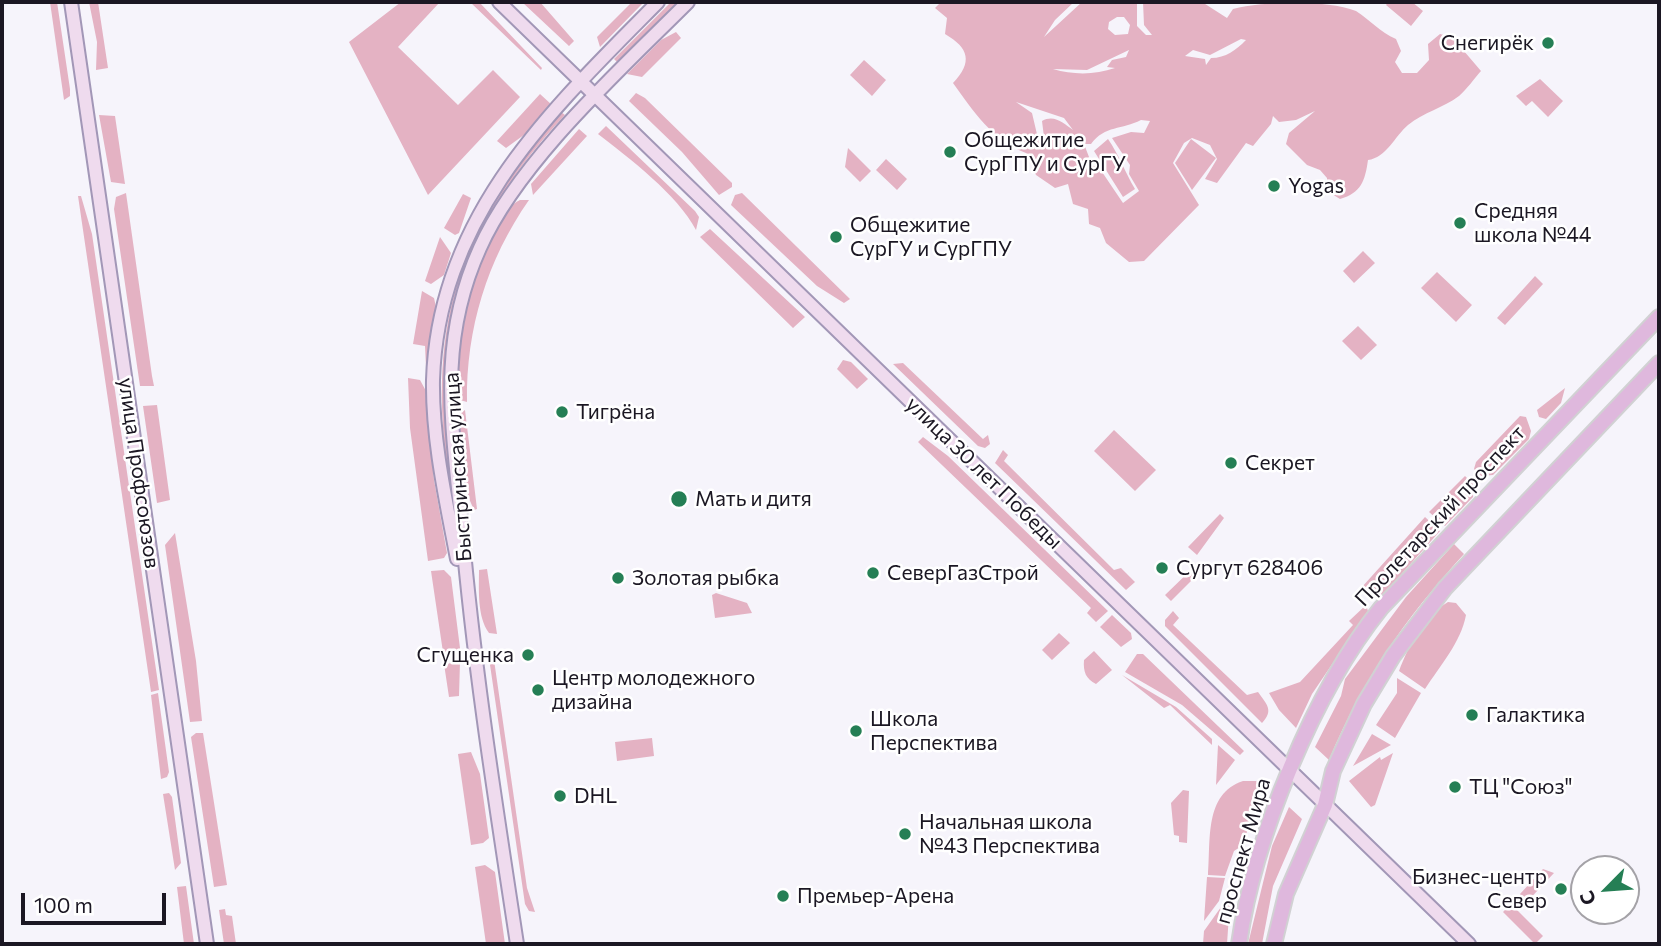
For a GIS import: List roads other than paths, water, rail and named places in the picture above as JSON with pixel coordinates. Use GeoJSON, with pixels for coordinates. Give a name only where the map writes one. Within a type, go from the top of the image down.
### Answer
{"type":"FeatureCollection","features":[{"type":"Feature","properties":{"kind":"main road","name":"улица Профсоюзов"},"geometry":{"type":"LineString","coordinates":[[71,2],[207,944]]}},
{"type":"Feature","properties":{"kind":"main road","name":"улица 30 лет Победы"},"geometry":{"type":"LineString","coordinates":[[499,2],[1469,944]]}},
{"type":"Feature","properties":{"kind":"main road","name":"Быстринская улица"},"geometry":{"type":"LineString","coordinates":[[517,944],[465,589],[446,500],[433,379],[447,292],[471,225],[499,179],[582,82],[658,2]]}},
{"type":"Feature","properties":{"kind":"main road","name":"Быстринская улица"},"geometry":{"type":"LineString","coordinates":[[465,589],[449,381],[461,301],[480,247],[500,210],[551,146],[688,2]]}},
{"type":"Feature","properties":{"kind":"main road","name":"Пролетарский проспект"},"geometry":{"type":"LineString","coordinates":[[1289,771],[1343,660],[1381,608],[1659,317]]}},
{"type":"Feature","properties":{"kind":"main road"},"geometry":{"type":"LineString","coordinates":[[1274,944],[1286,894],[1325,805],[1333,771],[1364,704],[1424,611],[1659,363]]}},
{"type":"Feature","properties":{"kind":"main road","name":"проспект Мира"},"geometry":{"type":"LineString","coordinates":[[1239,944],[1252,884],[1289,771]]}},
{"type":"Feature","properties":{"kind":"place","name":"Снегирёк"},"geometry":{"type":"Point","coordinates":[1548,43]}},
{"type":"Feature","properties":{"kind":"place","name":"Общежитие СурГПУ и СурГУ"},"geometry":{"type":"Point","coordinates":[950,152]}},
{"type":"Feature","properties":{"kind":"place","name":"Yogas"},"geometry":{"type":"Point","coordinates":[1274,186]}},
{"type":"Feature","properties":{"kind":"place","name":"Средняя школа №44"},"geometry":{"type":"Point","coordinates":[1460,223]}},
{"type":"Feature","properties":{"kind":"place","name":"Общежитие СурГУ и СурГПУ"},"geometry":{"type":"Point","coordinates":[836,237]}},
{"type":"Feature","properties":{"kind":"place","name":"Тигрёна"},"geometry":{"type":"Point","coordinates":[562,412]}},
{"type":"Feature","properties":{"kind":"place","name":"Секрет"},"geometry":{"type":"Point","coordinates":[1231,463]}},
{"type":"Feature","properties":{"kind":"place","name":"Мать и дитя"},"geometry":{"type":"Point","coordinates":[679,499]}},
{"type":"Feature","properties":{"kind":"place","name":"Сургут 628406"},"geometry":{"type":"Point","coordinates":[1162,568]}},
{"type":"Feature","properties":{"kind":"place","name":"СеверГазСтрой"},"geometry":{"type":"Point","coordinates":[873,573]}},
{"type":"Feature","properties":{"kind":"place","name":"Золотая рыбка"},"geometry":{"type":"Point","coordinates":[618,578]}},
{"type":"Feature","properties":{"kind":"place","name":"Сгущенка"},"geometry":{"type":"Point","coordinates":[528,655]}},
{"type":"Feature","properties":{"kind":"place","name":"Центр молодежного дизайна"},"geometry":{"type":"Point","coordinates":[538,690]}},
{"type":"Feature","properties":{"kind":"place","name":"Галактика"},"geometry":{"type":"Point","coordinates":[1472,715]}},
{"type":"Feature","properties":{"kind":"place","name":"Школа Перспектива"},"geometry":{"type":"Point","coordinates":[856,731]}},
{"type":"Feature","properties":{"kind":"place","name":"ТЦ \"Союз\""},"geometry":{"type":"Point","coordinates":[1455,787]}},
{"type":"Feature","properties":{"kind":"place","name":"DHL"},"geometry":{"type":"Point","coordinates":[560,796]}},
{"type":"Feature","properties":{"kind":"place","name":"Начальная школа №43 Перспектива"},"geometry":{"type":"Point","coordinates":[905,834]}},
{"type":"Feature","properties":{"kind":"place","name":"Бизнес-центр Север"},"geometry":{"type":"Point","coordinates":[1561,889]}},
{"type":"Feature","properties":{"kind":"place","name":"Премьер-Арена"},"geometry":{"type":"Point","coordinates":[783,896]}}]}
